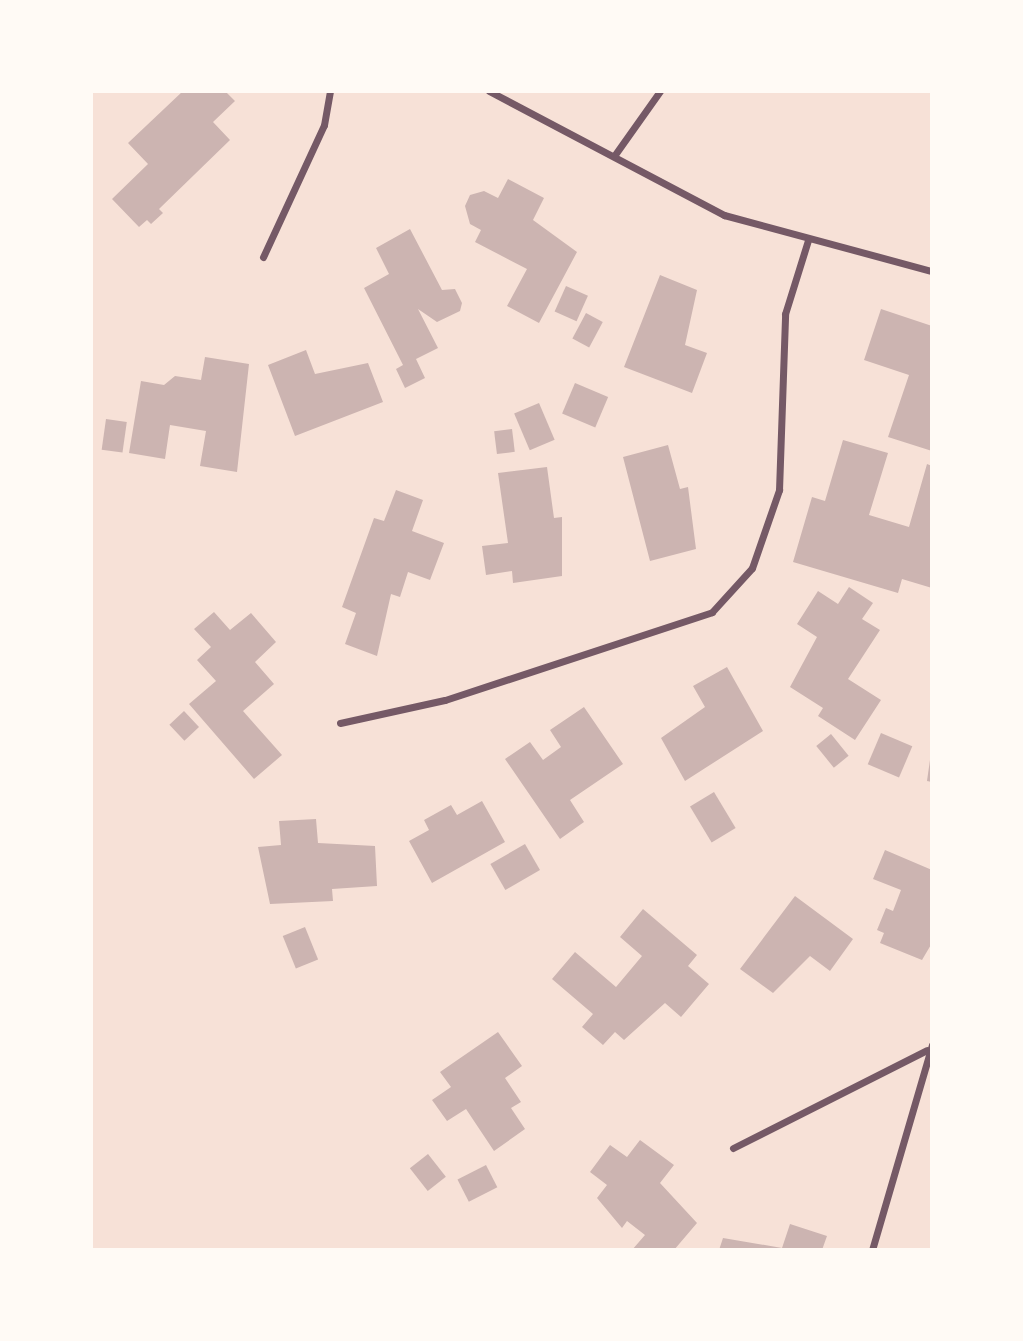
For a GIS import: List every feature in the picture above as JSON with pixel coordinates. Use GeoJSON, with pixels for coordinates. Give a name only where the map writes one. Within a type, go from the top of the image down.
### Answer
{"type":"FeatureCollection","features":[{"type":"Feature","properties":{"kind":"street"},"geometry":{"type":"LineString","coordinates":[[263,257],[324,125],[330,91]]}},
{"type":"Feature","properties":{"kind":"street"},"geometry":{"type":"LineString","coordinates":[[489,91],[724,215],[808,240],[932,271]]}},
{"type":"Feature","properties":{"kind":"street"},"geometry":{"type":"LineString","coordinates":[[614,156],[660,91]]}},
{"type":"Feature","properties":{"kind":"street"},"geometry":{"type":"LineString","coordinates":[[340,723],[445,700],[712,612],[752,568],[779,489],[785,314],[808,240]]}},
{"type":"Feature","properties":{"kind":"street"},"geometry":{"type":"LineString","coordinates":[[733,1147],[930,1047]]}},
{"type":"Feature","properties":{"kind":"street"},"geometry":{"type":"LineString","coordinates":[[872,1250],[925,1084],[930,1047]]}},
{"type":"Feature","properties":{"kind":"building"},"geometry":{"type":"Polygon","coordinates":[[[183,91],[225,91],[235,101],[213,122],[230,140],[159,209],[163,213],[151,224],[147,220],[139,227],[112,199],[148,164],[128,143],[183,91]]]}},
{"type":"Feature","properties":{"kind":"building"},"geometry":{"type":"Polygon","coordinates":[[[508,179],[544,198],[533,220],[577,252],[539,323],[507,306],[527,269],[475,242],[481,230],[470,224],[465,206],[470,195],[484,191],[498,198],[508,179]]]}},
{"type":"Feature","properties":{"kind":"building"},"geometry":{"type":"Polygon","coordinates":[[[410,229],[442,290],[455,289],[462,303],[460,311],[437,322],[418,309],[438,348],[416,359],[425,378],[405,388],[396,369],[403,365],[364,288],[389,274],[376,248],[410,229]]]}},
{"type":"Feature","properties":{"kind":"building"},"geometry":{"type":"Polygon","coordinates":[[[660,275],[697,290],[685,345],[707,353],[692,393],[624,367],[660,275]]]}},
{"type":"Feature","properties":{"kind":"building"},"geometry":{"type":"Polygon","coordinates":[[[566,286],[588,296],[577,321],[555,312],[566,286]]]}},
{"type":"Feature","properties":{"kind":"building"},"geometry":{"type":"Polygon","coordinates":[[[881,309],[932,326],[932,451],[888,437],[909,375],[864,360],[881,309]]]}},
{"type":"Feature","properties":{"kind":"building"},"geometry":{"type":"Polygon","coordinates":[[[586,313],[603,322],[589,348],[572,339],[586,313]]]}},
{"type":"Feature","properties":{"kind":"building"},"geometry":{"type":"Polygon","coordinates":[[[306,350],[315,374],[368,363],[383,402],[295,436],[268,365],[306,350]]]}},
{"type":"Feature","properties":{"kind":"building"},"geometry":{"type":"Polygon","coordinates":[[[205,357],[249,364],[237,472],[200,466],[206,431],[170,425],[165,459],[129,453],[141,381],[164,385],[175,376],[201,380],[205,357]]]}},
{"type":"Feature","properties":{"kind":"building"},"geometry":{"type":"Polygon","coordinates":[[[575,383],[608,397],[595,427],[562,413],[575,383]]]}},
{"type":"Feature","properties":{"kind":"building"},"geometry":{"type":"Polygon","coordinates":[[[539,403],[555,440],[530,450],[514,414],[539,403]]]}},
{"type":"Feature","properties":{"kind":"building"},"geometry":{"type":"Polygon","coordinates":[[[106,419],[127,422],[122,453],[102,450],[106,419]]]}},
{"type":"Feature","properties":{"kind":"building"},"geometry":{"type":"Polygon","coordinates":[[[512,429],[515,452],[497,454],[494,431],[512,429]]]}},
{"type":"Feature","properties":{"kind":"building"},"geometry":{"type":"Polygon","coordinates":[[[843,440],[888,453],[869,515],[909,527],[927,464],[932,466],[932,588],[902,579],[898,593],[793,562],[812,497],[825,501],[843,440]]]}},
{"type":"Feature","properties":{"kind":"building"},"geometry":{"type":"Polygon","coordinates":[[[668,445],[680,489],[688,487],[696,549],[650,561],[623,457],[668,445]]]}},
{"type":"Feature","properties":{"kind":"building"},"geometry":{"type":"Polygon","coordinates":[[[547,467],[554,518],[562,517],[562,576],[513,583],[512,571],[486,575],[482,546],[508,543],[498,473],[547,467]]]}},
{"type":"Feature","properties":{"kind":"building"},"geometry":{"type":"Polygon","coordinates":[[[396,490],[423,500],[412,531],[444,543],[430,580],[408,572],[400,597],[391,594],[377,656],[345,644],[356,613],[342,607],[374,518],[384,521],[396,490]]]}},
{"type":"Feature","properties":{"kind":"building"},"geometry":{"type":"Polygon","coordinates":[[[849,587],[873,603],[862,619],[880,630],[848,679],[881,700],[855,740],[818,716],[823,708],[790,687],[817,637],[797,624],[818,591],[838,604],[849,587]]]}},
{"type":"Feature","properties":{"kind":"building"},"geometry":{"type":"Polygon","coordinates":[[[214,612],[230,630],[251,613],[276,642],[255,662],[274,684],[243,711],[282,755],[254,779],[189,704],[216,681],[197,660],[211,647],[194,629],[214,612]]]}},
{"type":"Feature","properties":{"kind":"building"},"geometry":{"type":"Polygon","coordinates":[[[727,667],[763,731],[685,781],[661,738],[705,707],[693,686],[727,667]]]}},
{"type":"Feature","properties":{"kind":"building"},"geometry":{"type":"Polygon","coordinates":[[[584,707],[623,764],[570,800],[584,822],[560,839],[505,759],[530,742],[543,760],[561,747],[550,730],[584,707]]]}},
{"type":"Feature","properties":{"kind":"building"},"geometry":{"type":"Polygon","coordinates":[[[184,711],[199,727],[184,741],[169,725],[184,711]]]}},
{"type":"Feature","properties":{"kind":"building"},"geometry":{"type":"Polygon","coordinates":[[[881,733],[912,746],[899,778],[868,764],[881,733]]]}},
{"type":"Feature","properties":{"kind":"building"},"geometry":{"type":"Polygon","coordinates":[[[831,734],[849,756],[834,768],[816,746],[831,734]]]}},
{"type":"Feature","properties":{"kind":"building"},"geometry":{"type":"Polygon","coordinates":[[[932,760],[932,782],[927,781],[932,760]]]}},
{"type":"Feature","properties":{"kind":"building"},"geometry":{"type":"Polygon","coordinates":[[[714,792],[736,828],[712,842],[690,806],[714,792]]]}},
{"type":"Feature","properties":{"kind":"building"},"geometry":{"type":"Polygon","coordinates":[[[482,801],[505,842],[432,883],[409,841],[429,830],[424,820],[451,805],[457,815],[482,801]]]}},
{"type":"Feature","properties":{"kind":"building"},"geometry":{"type":"Polygon","coordinates":[[[316,819],[318,843],[375,846],[377,886],[332,889],[333,901],[270,904],[258,847],[281,845],[279,821],[316,819]]]}},
{"type":"Feature","properties":{"kind":"building"},"geometry":{"type":"Polygon","coordinates":[[[525,844],[540,870],[505,890],[490,864],[525,844]]]}},
{"type":"Feature","properties":{"kind":"building"},"geometry":{"type":"Polygon","coordinates":[[[885,850],[932,870],[932,943],[922,960],[880,943],[884,933],[877,930],[886,908],[893,911],[901,890],[873,879],[885,850]]]}},
{"type":"Feature","properties":{"kind":"building"},"geometry":{"type":"Polygon","coordinates":[[[795,896],[853,939],[830,971],[810,956],[773,993],[740,969],[795,896]]]}},
{"type":"Feature","properties":{"kind":"building"},"geometry":{"type":"Polygon","coordinates":[[[643,909],[697,955],[688,966],[709,984],[681,1017],[665,1003],[624,1040],[615,1032],[603,1045],[582,1027],[593,1014],[552,979],[575,952],[616,987],[642,956],[620,937],[643,909]]]}},
{"type":"Feature","properties":{"kind":"building"},"geometry":{"type":"Polygon","coordinates":[[[305,927],[318,959],[296,968],[283,936],[305,927]]]}},
{"type":"Feature","properties":{"kind":"building"},"geometry":{"type":"Polygon","coordinates":[[[498,1032],[522,1066],[505,1078],[521,1102],[511,1108],[525,1129],[494,1151],[466,1109],[447,1121],[432,1100],[451,1087],[440,1072],[498,1032]]]}},
{"type":"Feature","properties":{"kind":"building"},"geometry":{"type":"Polygon","coordinates":[[[640,1140],[674,1165],[660,1183],[697,1223],[674,1250],[632,1250],[645,1235],[627,1221],[622,1228],[597,1198],[607,1185],[590,1172],[610,1145],[627,1157],[640,1140]]]}},
{"type":"Feature","properties":{"kind":"building"},"geometry":{"type":"Polygon","coordinates":[[[428,1154],[446,1177],[428,1191],[410,1168],[428,1154]]]}},
{"type":"Feature","properties":{"kind":"building"},"geometry":{"type":"Polygon","coordinates":[[[486,1165],[497,1187],[469,1202],[457,1180],[486,1165]]]}},
{"type":"Feature","properties":{"kind":"building"},"geometry":{"type":"Polygon","coordinates":[[[790,1224],[827,1236],[822,1250],[719,1250],[723,1238],[782,1248],[790,1224]]]}}]}
